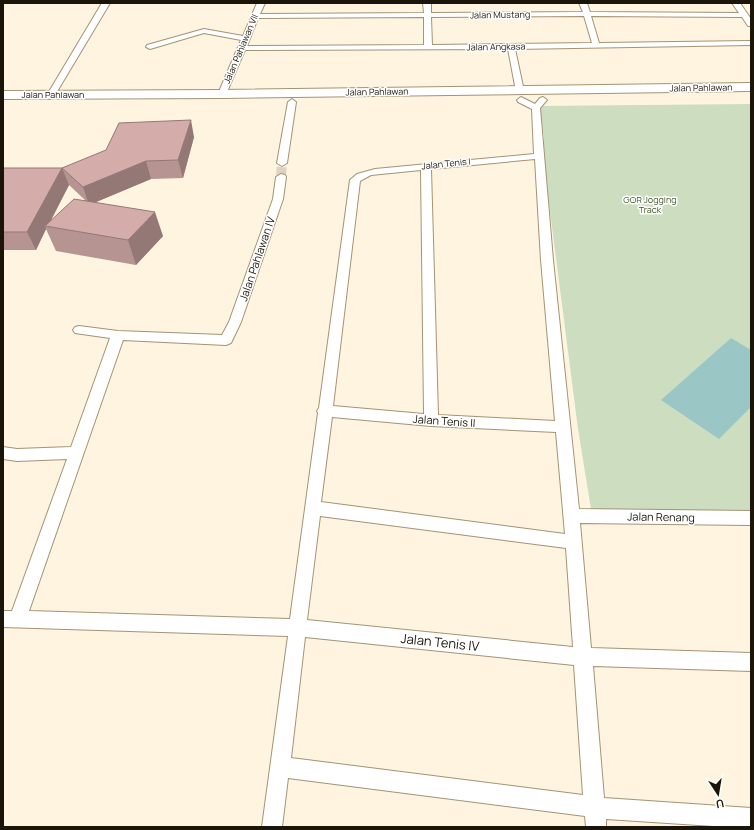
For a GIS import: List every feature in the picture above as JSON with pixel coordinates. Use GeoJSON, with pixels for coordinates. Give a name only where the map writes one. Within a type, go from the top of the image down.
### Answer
{"type":"FeatureCollection","features":[{"type":"Feature","properties":{"kind":"main road","name":"Jalan Pahlawan"},"geometry":{"type":"LineString","coordinates":[[126,99],[222,94],[751,87]]}},
{"type":"Feature","properties":{"kind":"main road","name":"Jalan Pahlawan"},"geometry":{"type":"LineString","coordinates":[[3,103],[100,99],[292,102],[520,91],[539,104],[751,97]]}},
{"type":"Feature","properties":{"kind":"main road","name":"Jalan Pahlawan"},"geometry":{"type":"LineString","coordinates":[[3,95],[51,94],[100,99]]}},
{"type":"Feature","properties":{"kind":"street"},"geometry":{"type":"LineString","coordinates":[[51,94],[106,3]]}},
{"type":"Feature","properties":{"kind":"street","name":"Jalan Pahlawan VII"},"geometry":{"type":"LineString","coordinates":[[222,94],[261,3]]}},
{"type":"Feature","properties":{"kind":"street"},"geometry":{"type":"LineString","coordinates":[[427,3],[428,48]]}},
{"type":"Feature","properties":{"kind":"street"},"geometry":{"type":"LineString","coordinates":[[583,3],[596,45]]}},
{"type":"Feature","properties":{"kind":"street"},"geometry":{"type":"LineString","coordinates":[[736,3],[751,24]]}},
{"type":"Feature","properties":{"kind":"street","name":"Jalan Mustang"},"geometry":{"type":"LineString","coordinates":[[256,16],[587,14],[744,15]]}},
{"type":"Feature","properties":{"kind":"street"},"geometry":{"type":"LineString","coordinates":[[150,47],[200,31],[246,39]]}},
{"type":"Feature","properties":{"kind":"street","name":"Jalan Angkasa"},"geometry":{"type":"LineString","coordinates":[[241,48],[428,48],[751,43]]}},
{"type":"Feature","properties":{"kind":"street"},"geometry":{"type":"LineString","coordinates":[[511,47],[520,91]]}},
{"type":"Feature","properties":{"kind":"street"},"geometry":{"type":"LineString","coordinates":[[282,163],[292,102]]}},
{"type":"Feature","properties":{"kind":"street"},"geometry":{"type":"LineString","coordinates":[[539,104],[539,156],[574,542],[596,827]]}},
{"type":"Feature","properties":{"kind":"street","name":"Jalan Tenis I"},"geometry":{"type":"LineString","coordinates":[[324,411],[355,180],[357,177],[382,171],[539,156]]}},
{"type":"Feature","properties":{"kind":"street"},"geometry":{"type":"LineString","coordinates":[[426,166],[431,420]]}},
{"type":"Feature","properties":{"kind":"street","name":"Jalan Pahlawan IV"},"geometry":{"type":"LineString","coordinates":[[118,335],[226,340],[235,322],[278,199],[281,177]]}},
{"type":"Feature","properties":{"kind":"street"},"geometry":{"type":"LineString","coordinates":[[11,619],[75,453],[118,335],[79,330]]}},
{"type":"Feature","properties":{"kind":"street"},"geometry":{"type":"LineString","coordinates":[[272,827],[324,411]]}},
{"type":"Feature","properties":{"kind":"street","name":"Jalan Tenis II"},"geometry":{"type":"LineString","coordinates":[[324,411],[431,420],[564,427]]}},
{"type":"Feature","properties":{"kind":"street"},"geometry":{"type":"LineString","coordinates":[[3,453],[17,455],[75,453]]}},
{"type":"Feature","properties":{"kind":"street"},"geometry":{"type":"LineString","coordinates":[[313,508],[574,542]]}},
{"type":"Feature","properties":{"kind":"street","name":"Jalan Renang"},"geometry":{"type":"LineString","coordinates":[[571,516],[751,518]]}},
{"type":"Feature","properties":{"kind":"street","name":"Jalan Tenis IV"},"geometry":{"type":"LineString","coordinates":[[11,619],[298,628],[583,657],[751,662]]}},
{"type":"Feature","properties":{"kind":"street"},"geometry":{"type":"LineString","coordinates":[[280,767],[617,810],[751,818]]}},
{"type":"Feature","properties":{"kind":"green space","name":"GOR Jogging Track"},"geometry":{"type":"Polygon","coordinates":[[[751,104],[751,515],[591,509],[578,429],[543,157],[544,137],[539,106],[751,104]]]}},
{"type":"Feature","properties":{"kind":"water"},"geometry":{"type":"Polygon","coordinates":[[[731,338],[751,350],[751,407],[719,439],[661,400],[731,338]]]}},
{"type":"Feature","properties":{"kind":"building"},"geometry":{"type":"Polygon","coordinates":[[[191,120],[178,160],[146,161],[83,187],[62,168],[106,150],[119,123],[191,120]]]}},
{"type":"Feature","properties":{"kind":"building"},"geometry":{"type":"Polygon","coordinates":[[[3,168],[62,168],[27,232],[3,232],[3,168]]]}},
{"type":"Feature","properties":{"kind":"building"},"geometry":{"type":"Polygon","coordinates":[[[74,199],[155,212],[128,240],[45,226],[74,199]]]}},
{"type":"Feature","properties":{"kind":"tunnel"},"geometry":{"type":"LineString","coordinates":[[281,177],[282,163]]}}]}
